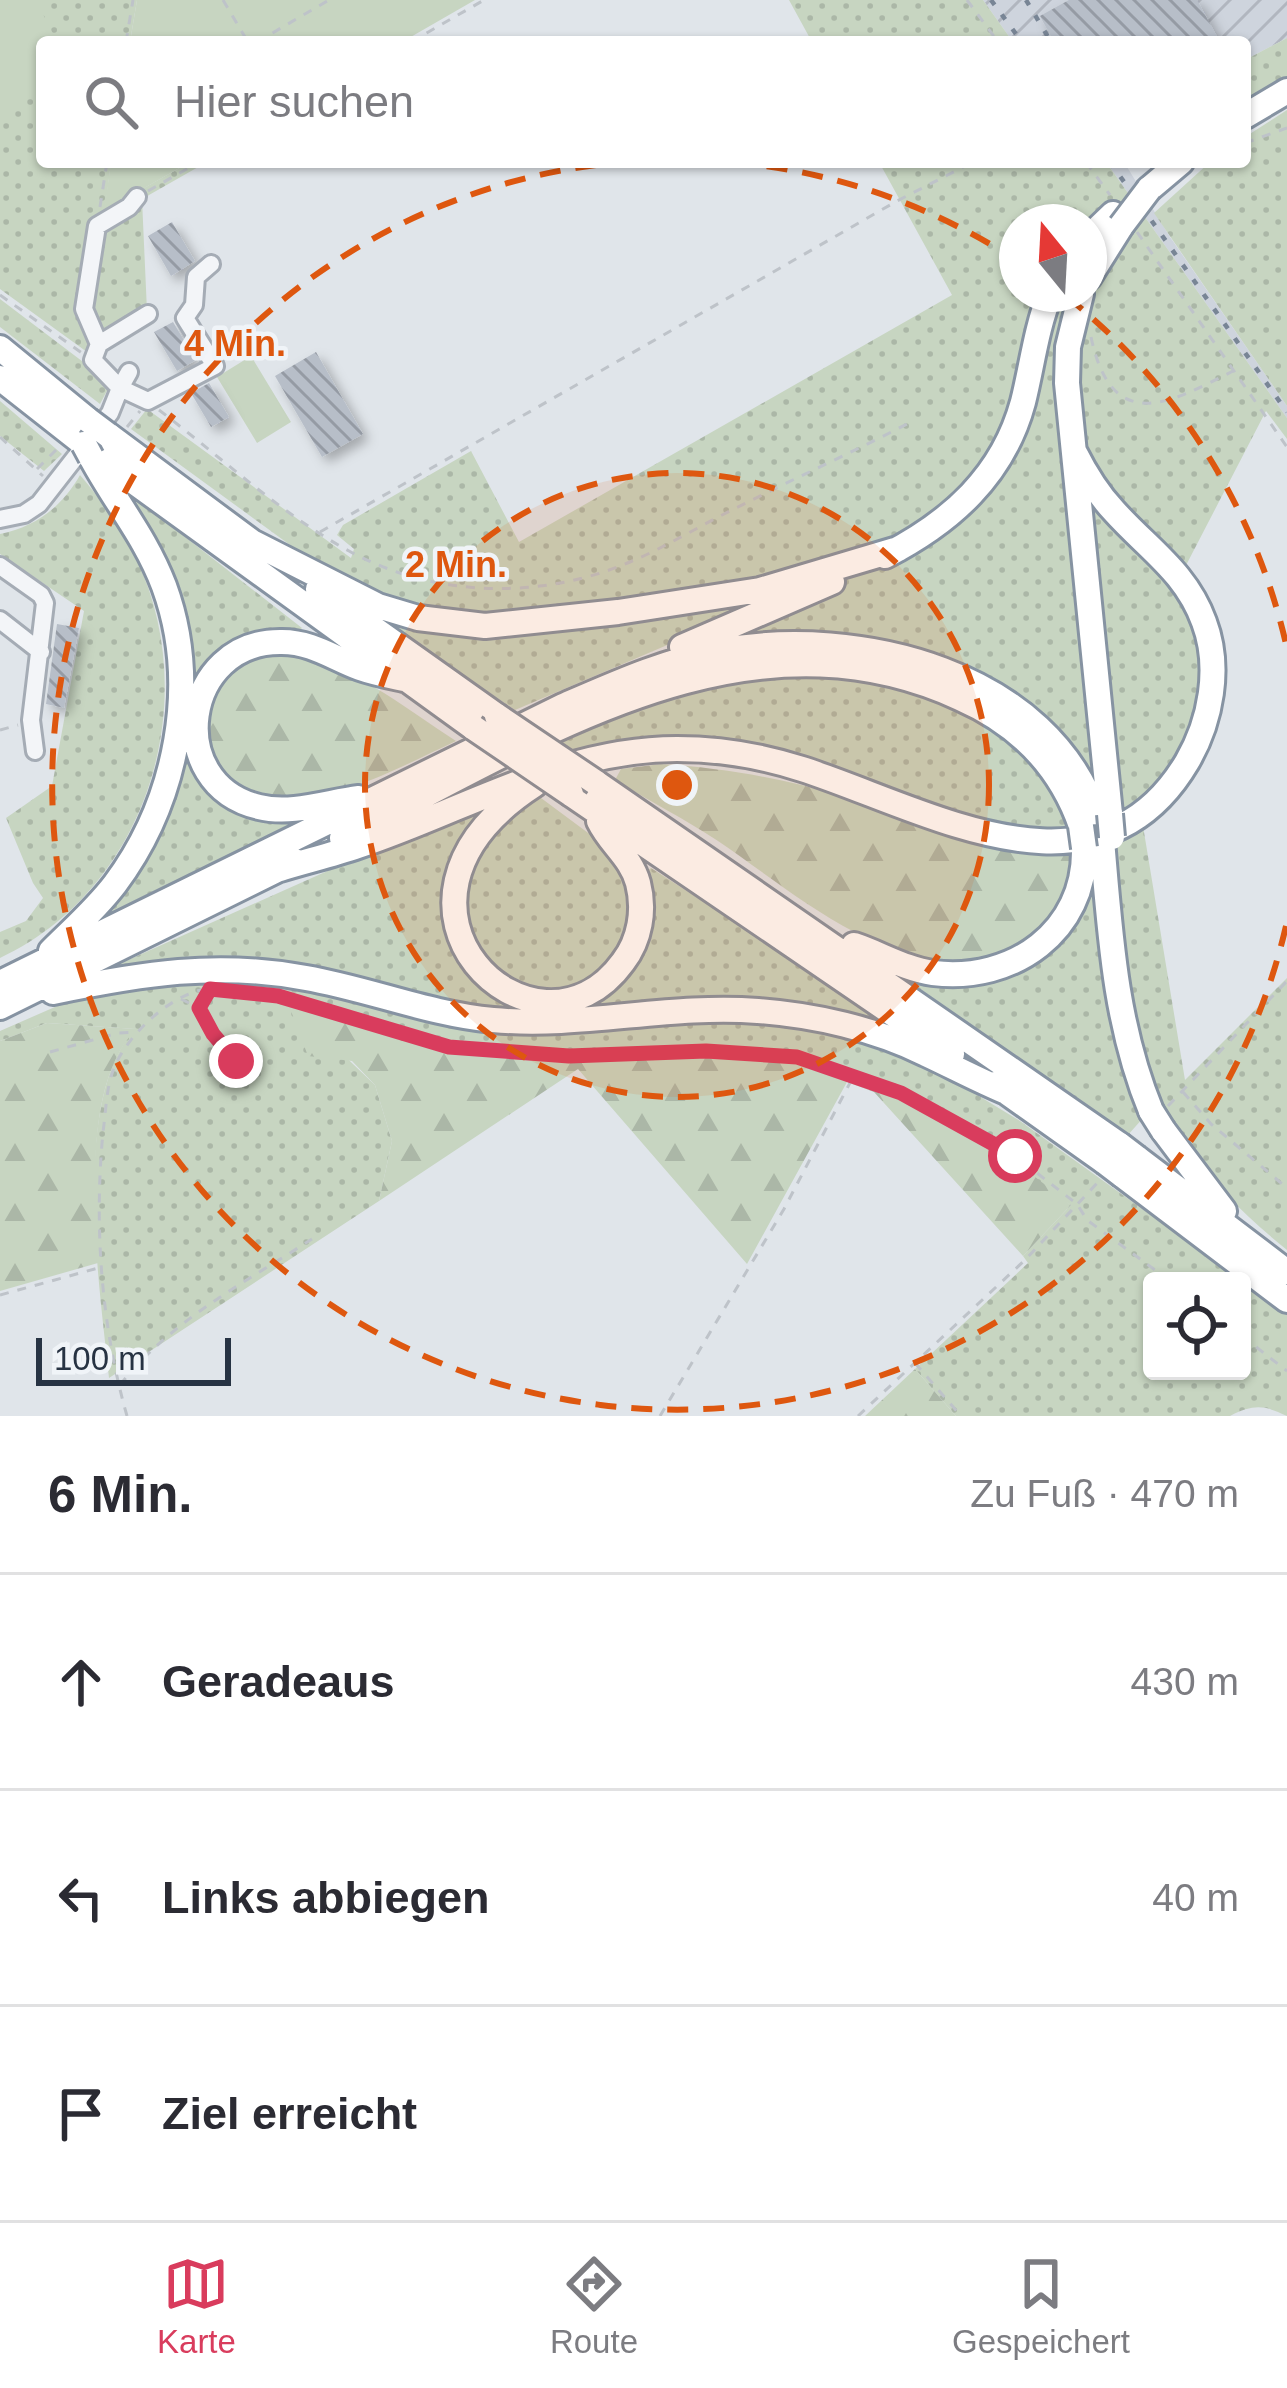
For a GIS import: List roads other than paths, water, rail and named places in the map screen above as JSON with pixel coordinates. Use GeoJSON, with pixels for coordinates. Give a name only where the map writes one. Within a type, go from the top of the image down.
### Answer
{"type":"FeatureCollection","features":[{"type":"Feature","properties":{"kind":"highway"},"geometry":{"type":"LineString","coordinates":[[1251,112],[1287,91]]}},
{"type":"Feature","properties":{"kind":"highway"},"geometry":{"type":"LineString","coordinates":[[1107,224],[1174,168]]}},
{"type":"Feature","properties":{"kind":"highway"},"geometry":{"type":"LineString","coordinates":[[1107,240],[1119,215]]}},
{"type":"Feature","properties":{"kind":"highway"},"geometry":{"type":"LineString","coordinates":[[36,966],[676,649],[776,608],[898,549],[956,511],[997,464],[1022,405],[1045,312]]}},
{"type":"Feature","properties":{"kind":"highway"},"geometry":{"type":"LineString","coordinates":[[1077,312],[1068,347],[1074,451],[1098,831],[1118,1004],[1132,1058],[1160,1116],[1243,1238]]}},
{"type":"Feature","properties":{"kind":"highway"},"geometry":{"type":"LineString","coordinates":[[0,348],[85,442],[131,516],[164,587],[180,664],[178,725],[163,792],[136,852],[93,909],[5,996]]}},
{"type":"Feature","properties":{"kind":"highway"},"geometry":{"type":"LineString","coordinates":[[0,378],[404,680],[595,782],[823,937],[1118,1162],[1287,1300]]}},
{"type":"Feature","properties":{"kind":"highway"},"geometry":{"type":"LineString","coordinates":[[85,442],[250,541],[378,606],[418,618],[485,626],[618,612],[760,590],[898,549]]}},
{"type":"Feature","properties":{"kind":"highway"},"geometry":{"type":"LineString","coordinates":[[280,869],[360,846],[510,783],[574,762],[659,750],[730,752],[801,768],[972,830],[1026,843],[1071,842],[1132,819],[1163,793],[1193,752],[1210,699],[1211,647],[1200,612],[1180,575],[1115,513],[1074,451]]}},
{"type":"Feature","properties":{"kind":"highway"},"geometry":{"type":"LineString","coordinates":[[250,541],[572,794],[1009,1093],[1243,1238],[1287,1272]]}},
{"type":"Feature","properties":{"kind":"highway"},"geometry":{"type":"LineString","coordinates":[[382,795],[284,810],[243,802],[213,779],[203,764],[195,719],[200,698],[219,666],[263,643],[311,646],[404,680]]}},
{"type":"Feature","properties":{"kind":"highway"},"geometry":{"type":"LineString","coordinates":[[617,682],[682,659],[772,644],[832,645],[916,661],[980,688],[1057,744],[1079,775],[1098,831],[1079,890],[1059,929],[1027,956],[980,972],[937,973],[823,937]]}},
{"type":"Feature","properties":{"kind":"highway"},"geometry":{"type":"LineString","coordinates":[[5,996],[280,869],[613,705],[709,673],[774,664],[856,664],[886,670],[969,702],[999,719],[1048,761],[1073,804],[1098,831]]}},
{"type":"Feature","properties":{"kind":"highway"},"geometry":{"type":"LineString","coordinates":[[574,762],[507,802],[490,819],[474,836],[456,881],[453,906],[463,948],[488,979],[523,998],[543,1001],[588,993],[617,970],[636,939],[642,904],[639,885],[625,853],[604,830],[593,808]]}},
{"type":"Feature","properties":{"kind":"highway"},"geometry":{"type":"LineString","coordinates":[[5,996],[138,974],[214,968],[308,978],[491,1020],[754,1011],[796,1015],[894,1041],[1009,1093]]}},
{"type":"Feature","properties":{"kind":"street"},"geometry":{"type":"LineString","coordinates":[[137,196],[129,207],[97,226],[84,309],[96,352],[148,401],[214,366],[185,318],[194,305],[196,277],[211,264]]}},
{"type":"Feature","properties":{"kind":"street"},"geometry":{"type":"LineString","coordinates":[[96,352],[148,314]]}},
{"type":"Feature","properties":{"kind":"street"},"geometry":{"type":"LineString","coordinates":[[0,520],[39,504],[110,412],[125,380]]}},
{"type":"Feature","properties":{"kind":"street"},"geometry":{"type":"LineString","coordinates":[[0,566],[41,595],[46,613],[31,720],[35,751]]}},
{"type":"Feature","properties":{"kind":"street"},"geometry":{"type":"LineString","coordinates":[[0,620],[41,652]]}},
{"type":"Feature","properties":{"kind":"railway"},"geometry":{"type":"LineString","coordinates":[[991,0],[1018,36]]}},
{"type":"Feature","properties":{"kind":"railway"},"geometry":{"type":"LineString","coordinates":[[1026,0],[1047,36]]}},
{"type":"Feature","properties":{"kind":"railway"},"geometry":{"type":"LineString","coordinates":[[1114,168],[1287,412]]}}]}
